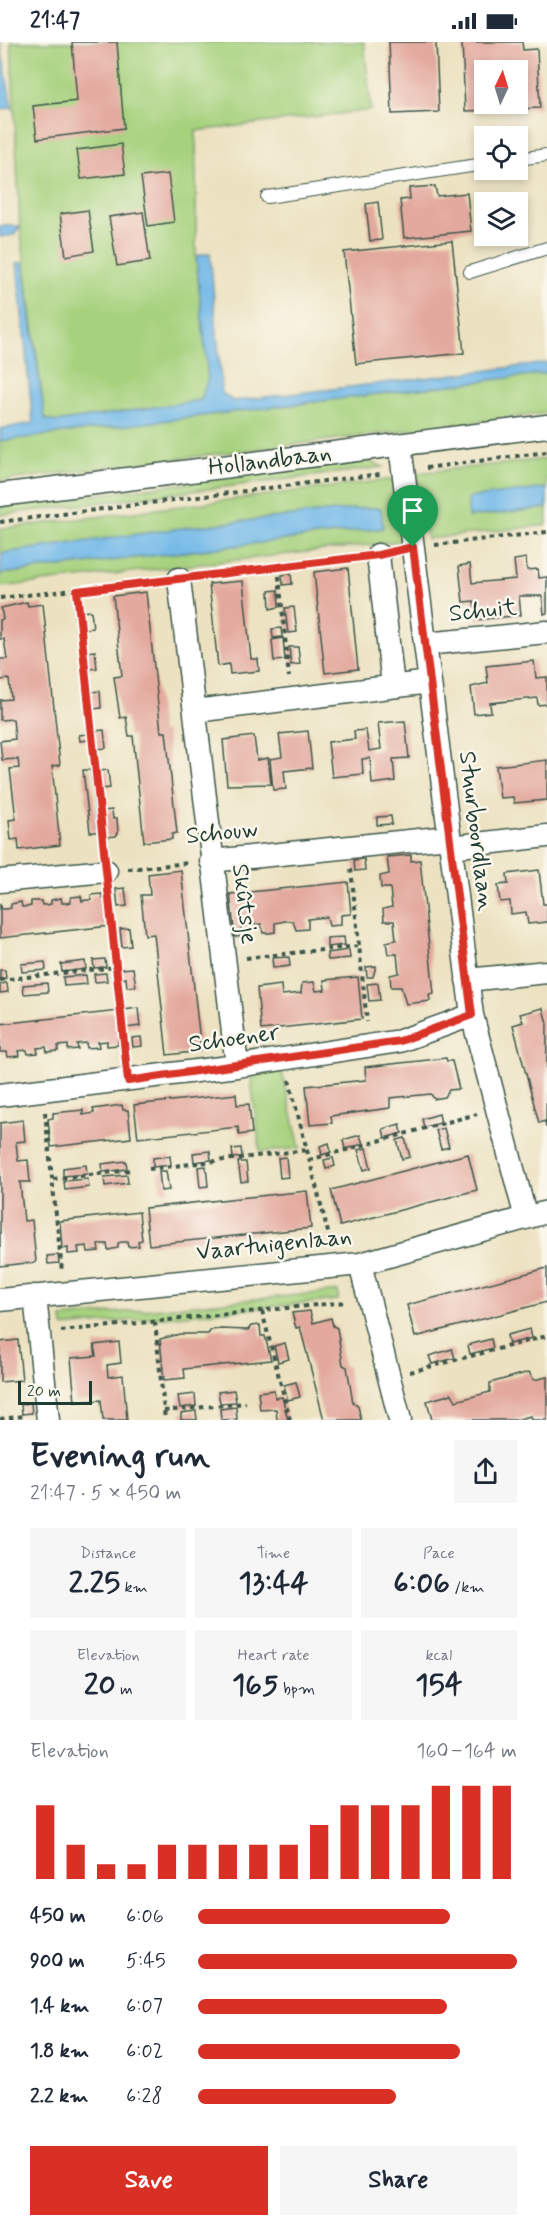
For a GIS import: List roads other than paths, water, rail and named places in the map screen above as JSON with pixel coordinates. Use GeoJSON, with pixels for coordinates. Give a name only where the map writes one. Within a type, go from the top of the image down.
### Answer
{"type":"FeatureCollection","features":[{"type":"Feature","properties":{"kind":"street","name":"Hollandbaan"},"geometry":{"type":"LineString","coordinates":[[0,495],[547,426]]}},
{"type":"Feature","properties":{"kind":"street","name":"Stuurboordlaan"},"geometry":{"type":"LineString","coordinates":[[400,445],[472,1015],[497,1108],[537,1215]]}},
{"type":"Feature","properties":{"kind":"street"},"geometry":{"type":"LineString","coordinates":[[378,555],[393,686]]}},
{"type":"Feature","properties":{"kind":"street","name":"Skûtsje"},"geometry":{"type":"LineString","coordinates":[[179,579],[237,1066]]}},
{"type":"Feature","properties":{"kind":"street","name":"Schuit"},"geometry":{"type":"LineString","coordinates":[[425,644],[547,632]]}},
{"type":"Feature","properties":{"kind":"street"},"geometry":{"type":"LineString","coordinates":[[195,711],[430,682]]}},
{"type":"Feature","properties":{"kind":"street","name":"Schouw"},"geometry":{"type":"LineString","coordinates":[[211,861],[348,847],[547,836]]}},
{"type":"Feature","properties":{"kind":"street"},"geometry":{"type":"LineString","coordinates":[[0,881],[106,871]]}},
{"type":"Feature","properties":{"kind":"street"},"geometry":{"type":"LineString","coordinates":[[467,980],[547,972]]}},
{"type":"Feature","properties":{"kind":"street","name":"Schoener"},"geometry":{"type":"LineString","coordinates":[[0,1095],[128,1081],[400,1041],[472,1015]]}},
{"type":"Feature","properties":{"kind":"street","name":"Vaartuigenlaan"},"geometry":{"type":"LineString","coordinates":[[0,1300],[360,1264],[537,1215]]}},
{"type":"Feature","properties":{"kind":"street"},"geometry":{"type":"LineString","coordinates":[[360,1264],[400,1420]]}},
{"type":"Feature","properties":{"kind":"street"},"geometry":{"type":"LineString","coordinates":[[35,1296],[48,1420]]}},
{"type":"Feature","properties":{"kind":"lane"},"geometry":{"type":"LineString","coordinates":[[528,158],[547,155]]}},
{"type":"Feature","properties":{"kind":"lane"},"geometry":{"type":"LineString","coordinates":[[267,197],[474,166]]}},
{"type":"Feature","properties":{"kind":"lane"},"geometry":{"type":"LineString","coordinates":[[470,272],[547,248]]}},
{"type":"Feature","properties":{"kind":"water"},"geometry":{"type":"Polygon","coordinates":[[[0,42],[12,108],[0,109],[0,42]]]}},
{"type":"Feature","properties":{"kind":"water"},"geometry":{"type":"Polygon","coordinates":[[[0,226],[20,226],[14,235],[0,237],[0,226]]]}},
{"type":"Feature","properties":{"kind":"water"},"geometry":{"type":"Polygon","coordinates":[[[210,253],[222,393],[233,401],[547,363],[547,373],[0,441],[0,429],[33,423],[17,263],[23,263],[45,419],[56,422],[201,400],[208,378],[196,256],[210,253]]]}},
{"type":"Feature","properties":{"kind":"water"},"geometry":{"type":"Polygon","coordinates":[[[547,488],[547,508],[468,517],[468,498],[547,488]]]}},
{"type":"Feature","properties":{"kind":"water"},"geometry":{"type":"Polygon","coordinates":[[[381,508],[383,528],[0,574],[2,553],[189,527],[381,508]]]}}]}
